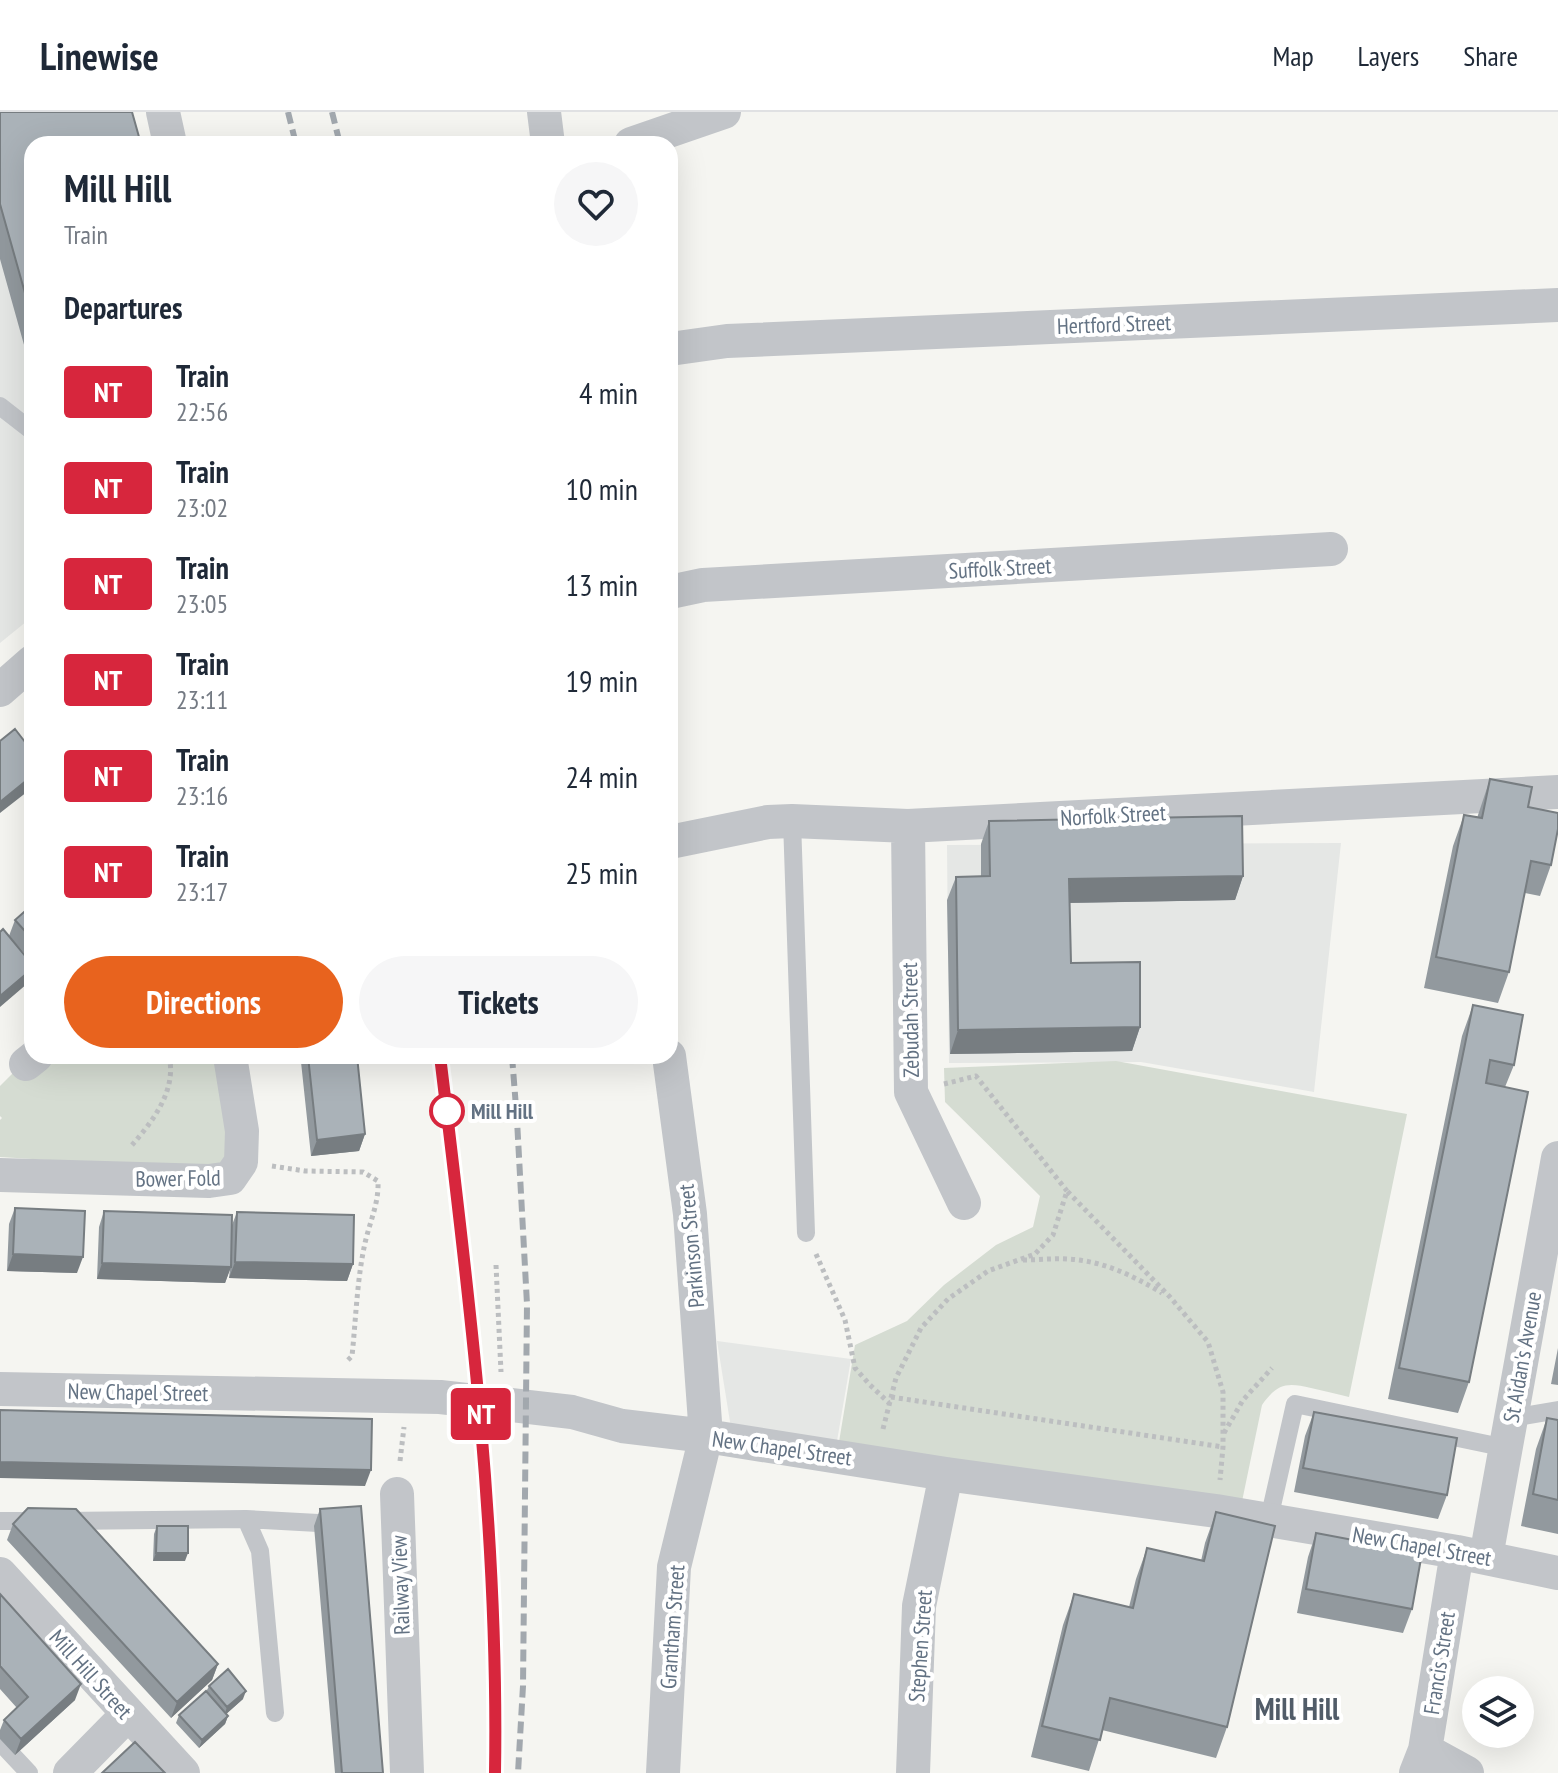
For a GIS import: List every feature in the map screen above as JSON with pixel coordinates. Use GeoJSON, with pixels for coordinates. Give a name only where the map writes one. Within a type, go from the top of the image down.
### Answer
{"type":"FeatureCollection","features":[{"type":"Feature","properties":{"kind":"street"},"geometry":{"type":"LineString","coordinates":[[163,112],[168,136]]}},
{"type":"Feature","properties":{"kind":"street"},"geometry":{"type":"LineString","coordinates":[[544,112],[547,136]]}},
{"type":"Feature","properties":{"kind":"street"},"geometry":{"type":"LineString","coordinates":[[654,136],[724,112]]}},
{"type":"Feature","properties":{"kind":"street","name":"Hertford Street"},"geometry":{"type":"LineString","coordinates":[[678,348],[742,340],[1558,305]]}},
{"type":"Feature","properties":{"kind":"street","name":"Suffolk Street"},"geometry":{"type":"LineString","coordinates":[[678,590],[703,585],[1331,549]]}},
{"type":"Feature","properties":{"kind":"street"},"geometry":{"type":"LineString","coordinates":[[0,690],[24,669]]}},
{"type":"Feature","properties":{"kind":"street","name":"Norfolk Street"},"geometry":{"type":"LineString","coordinates":[[678,840],[768,822],[908,826],[1558,792]]}},
{"type":"Feature","properties":{"kind":"street","name":"Zebudah Street"},"geometry":{"type":"LineString","coordinates":[[908,826],[911,1092],[964,1203]]}},
{"type":"Feature","properties":{"kind":"street","name":"Bower Fold"},"geometry":{"type":"LineString","coordinates":[[0,1175],[209,1181],[230,1178],[241,1162],[242,1131],[231,1064]]}},
{"type":"Feature","properties":{"kind":"street","name":"Parkinson Street"},"geometry":{"type":"LineString","coordinates":[[670,1064],[690,1214],[706,1436]]}},
{"type":"Feature","properties":{"kind":"street","name":"St Aidan's Avenue"},"geometry":{"type":"LineString","coordinates":[[1472,1554],[1509,1433],[1558,1158]]}},
{"type":"Feature","properties":{"kind":"street","name":"New Chapel Street"},"geometry":{"type":"LineString","coordinates":[[0,1389],[424,1397],[572,1412],[622,1426],[1269,1519],[1472,1554],[1558,1573]]}},
{"type":"Feature","properties":{"kind":"street","name":"Grantham Street"},"geometry":{"type":"LineString","coordinates":[[663,1773],[674,1567],[706,1436]]}},
{"type":"Feature","properties":{"kind":"street","name":"Stephen Street"},"geometry":{"type":"LineString","coordinates":[[913,1773],[919,1606],[946,1474]]}},
{"type":"Feature","properties":{"kind":"street","name":"Railway View"},"geometry":{"type":"LineString","coordinates":[[397,1494],[407,1773]]}},
{"type":"Feature","properties":{"kind":"street","name":"Francis Street"},"geometry":{"type":"LineString","coordinates":[[1420,1762],[1472,1554]]}},
{"type":"Feature","properties":{"kind":"street","name":"Mill Hill Street"},"geometry":{"type":"LineString","coordinates":[[0,1574],[183,1773]]}},
{"type":"Feature","properties":{"kind":"street"},"geometry":{"type":"LineString","coordinates":[[70,1773],[128,1714]]}},
{"type":"Feature","properties":{"kind":"street"},"geometry":{"type":"LineString","coordinates":[[1420,1762],[1467,1773]]}},
{"type":"Feature","properties":{"kind":"lane"},"geometry":{"type":"LineString","coordinates":[[0,406],[24,425]]}},
{"type":"Feature","properties":{"kind":"lane"},"geometry":{"type":"LineString","coordinates":[[792,821],[806,1233]]}},
{"type":"Feature","properties":{"kind":"lane"},"geometry":{"type":"LineString","coordinates":[[1269,1519],[1295,1404],[1509,1433],[1558,1410]]}},
{"type":"Feature","properties":{"kind":"lane"},"geometry":{"type":"LineString","coordinates":[[0,1521],[246,1519],[318,1523]]}},
{"type":"Feature","properties":{"kind":"lane"},"geometry":{"type":"LineString","coordinates":[[246,1519],[260,1551],[275,1713]]}},
{"type":"Feature","properties":{"kind":"lane"},"geometry":{"type":"LineString","coordinates":[[0,1742],[29,1773]]}},
{"type":"Feature","properties":{"kind":"path"},"geometry":{"type":"LineString","coordinates":[[119,1179],[120,1165],[127,1152],[155,1118],[169,1085],[171,1064]]}},
{"type":"Feature","properties":{"kind":"path"},"geometry":{"type":"LineString","coordinates":[[911,1092],[976,1076],[1067,1191],[1170,1297],[1208,1342],[1223,1392],[1223,1447],[1216,1511]]}},
{"type":"Feature","properties":{"kind":"path"},"geometry":{"type":"LineString","coordinates":[[241,1162],[305,1171],[363,1172],[378,1181],[379,1196],[360,1275],[352,1356],[337,1372],[326,1395]]}},
{"type":"Feature","properties":{"kind":"path"},"geometry":{"type":"LineString","coordinates":[[874,1461],[896,1378],[921,1328],[948,1299],[988,1271],[1035,1254],[1053,1235],[1067,1191]]}},
{"type":"Feature","properties":{"kind":"path"},"geometry":{"type":"LineString","coordinates":[[806,1233],[845,1320],[855,1368],[890,1400],[1223,1447]]}},
{"type":"Feature","properties":{"kind":"path"},"geometry":{"type":"LineString","coordinates":[[1017,1261],[1066,1258],[1097,1262],[1132,1275],[1170,1297]]}},
{"type":"Feature","properties":{"kind":"path"},"geometry":{"type":"LineString","coordinates":[[496,1265],[501,1372]]}},
{"type":"Feature","properties":{"kind":"path"},"geometry":{"type":"LineString","coordinates":[[1223,1434],[1243,1400],[1272,1368]]}},
{"type":"Feature","properties":{"kind":"path"},"geometry":{"type":"LineString","coordinates":[[397,1494],[424,1397]]}},
{"type":"Feature","properties":{"kind":"shaded area"},"geometry":{"type":"Polygon","coordinates":[[[0,112],[24,136],[24,624],[0,643],[0,112]]]}},
{"type":"Feature","properties":{"kind":"shaded area"},"geometry":{"type":"Polygon","coordinates":[[[1341,843],[1314,1092],[1141,1062],[949,1063],[947,845],[1341,843]]]}},
{"type":"Feature","properties":{"kind":"shaded area"},"geometry":{"type":"Polygon","coordinates":[[[1116,1061],[1407,1114],[1349,1397],[1295,1385],[1283,1386],[1272,1393],[1262,1405],[1240,1511],[839,1442],[855,1345],[907,1321],[944,1285],[996,1245],[1033,1227],[1040,1196],[945,1102],[944,1068],[1116,1061]]]}},
{"type":"Feature","properties":{"kind":"shaded area"},"geometry":{"type":"Polygon","coordinates":[[[30,1064],[221,1064],[233,1149],[212,1170],[0,1157],[0,1086],[17,1069],[30,1064]]]}},
{"type":"Feature","properties":{"kind":"shaded area"},"geometry":{"type":"Polygon","coordinates":[[[717,1341],[851,1359],[837,1441],[731,1428],[717,1341]]]}},
{"type":"Feature","properties":{"kind":"building"},"geometry":{"type":"Polygon","coordinates":[[[0,112],[132,112],[139,136],[24,136],[24,290],[0,204],[0,112]]]}},
{"type":"Feature","properties":{"kind":"building"},"geometry":{"type":"Polygon","coordinates":[[[15,729],[24,741],[24,782],[0,802],[0,741],[15,729]]]}},
{"type":"Feature","properties":{"kind":"building"},"geometry":{"type":"Polygon","coordinates":[[[1490,779],[1532,787],[1528,807],[1558,813],[1551,865],[1531,861],[1509,972],[1436,957],[1464,815],[1482,818],[1490,779]]]}},
{"type":"Feature","properties":{"kind":"building"},"geometry":{"type":"Polygon","coordinates":[[[1242,816],[1243,876],[1069,879],[1071,963],[1140,962],[1140,1027],[958,1030],[956,877],[990,876],[989,821],[1242,816]]]}},
{"type":"Feature","properties":{"kind":"building"},"geometry":{"type":"Polygon","coordinates":[[[24,912],[24,930],[15,920],[24,912]]]}},
{"type":"Feature","properties":{"kind":"building"},"geometry":{"type":"Polygon","coordinates":[[[3,929],[24,954],[24,976],[0,996],[0,932],[3,929]]]}},
{"type":"Feature","properties":{"kind":"building"},"geometry":{"type":"Polygon","coordinates":[[[1473,1005],[1523,1015],[1514,1065],[1490,1060],[1486,1083],[1528,1092],[1469,1382],[1399,1368],[1473,1005]]]}},
{"type":"Feature","properties":{"kind":"building"},"geometry":{"type":"Polygon","coordinates":[[[309,1064],[358,1064],[365,1134],[317,1140],[309,1064]]]}},
{"type":"Feature","properties":{"kind":"building"},"geometry":{"type":"Polygon","coordinates":[[[15,1208],[85,1211],[83,1257],[13,1254],[15,1208]]]}},
{"type":"Feature","properties":{"kind":"building"},"geometry":{"type":"Polygon","coordinates":[[[104,1211],[232,1215],[231,1267],[102,1263],[104,1211]]]}},
{"type":"Feature","properties":{"kind":"building"},"geometry":{"type":"Polygon","coordinates":[[[237,1212],[354,1215],[353,1264],[235,1262],[237,1212]]]}},
{"type":"Feature","properties":{"kind":"building"},"geometry":{"type":"Polygon","coordinates":[[[0,1410],[372,1419],[371,1470],[0,1462],[0,1410]]]}},
{"type":"Feature","properties":{"kind":"building"},"geometry":{"type":"Polygon","coordinates":[[[1314,1412],[1457,1438],[1447,1495],[1303,1468],[1314,1412]]]}},
{"type":"Feature","properties":{"kind":"building"},"geometry":{"type":"Polygon","coordinates":[[[1547,1418],[1558,1420],[1558,1500],[1533,1494],[1547,1418]]]}},
{"type":"Feature","properties":{"kind":"building"},"geometry":{"type":"Polygon","coordinates":[[[361,1506],[383,1773],[342,1773],[320,1509],[361,1506]]]}},
{"type":"Feature","properties":{"kind":"building"},"geometry":{"type":"Polygon","coordinates":[[[28,1508],[76,1509],[218,1664],[177,1702],[13,1524],[28,1508]]]}},
{"type":"Feature","properties":{"kind":"building"},"geometry":{"type":"Polygon","coordinates":[[[1216,1512],[1275,1526],[1227,1727],[1110,1698],[1100,1740],[1042,1726],[1074,1594],[1133,1608],[1147,1548],[1204,1561],[1216,1512]]]}},
{"type":"Feature","properties":{"kind":"building"},"geometry":{"type":"Polygon","coordinates":[[[157,1526],[188,1526],[188,1553],[156,1553],[157,1526]]]}},
{"type":"Feature","properties":{"kind":"building"},"geometry":{"type":"Polygon","coordinates":[[[1316,1533],[1422,1553],[1412,1609],[1306,1589],[1316,1533]]]}},
{"type":"Feature","properties":{"kind":"building"},"geometry":{"type":"Polygon","coordinates":[[[0,1594],[81,1684],[21,1739],[4,1720],[28,1697],[0,1666],[0,1594]]]}},
{"type":"Feature","properties":{"kind":"building"},"geometry":{"type":"Polygon","coordinates":[[[228,1669],[246,1691],[227,1707],[209,1686],[228,1669]]]}},
{"type":"Feature","properties":{"kind":"building"},"geometry":{"type":"Polygon","coordinates":[[[206,1691],[228,1716],[202,1740],[179,1715],[206,1691]]]}},
{"type":"Feature","properties":{"kind":"building"},"geometry":{"type":"Polygon","coordinates":[[[135,1742],[165,1773],[102,1773],[135,1742]]]}},
{"type":"Feature","properties":{"kind":"railway"},"geometry":{"type":"LineString","coordinates":[[288,112],[294,136]]}},
{"type":"Feature","properties":{"kind":"railway"},"geometry":{"type":"LineString","coordinates":[[332,112],[338,136]]}},
{"type":"Feature","properties":{"kind":"railway"},"geometry":{"type":"LineString","coordinates":[[441,1064],[471,1324],[487,1503],[493,1593],[495,1773]]}},
{"type":"Feature","properties":{"kind":"railway"},"geometry":{"type":"LineString","coordinates":[[513,1064],[527,1304],[523,1686],[518,1773]]}},
{"type":"Feature","properties":{"kind":"train","name":"NT"},"geometry":{"type":"LineString","coordinates":[[441,1064],[485,1461],[496,1709],[495,1773]]}},
{"type":"Feature","properties":{"kind":"place","name":"Mill Hill"},"geometry":{"type":"Point","coordinates":[447,1111]}},
{"type":"Feature","properties":{"kind":"district","name":"Mill Hill"},"geometry":{"type":"Point","coordinates":[1297,1708]}}]}
